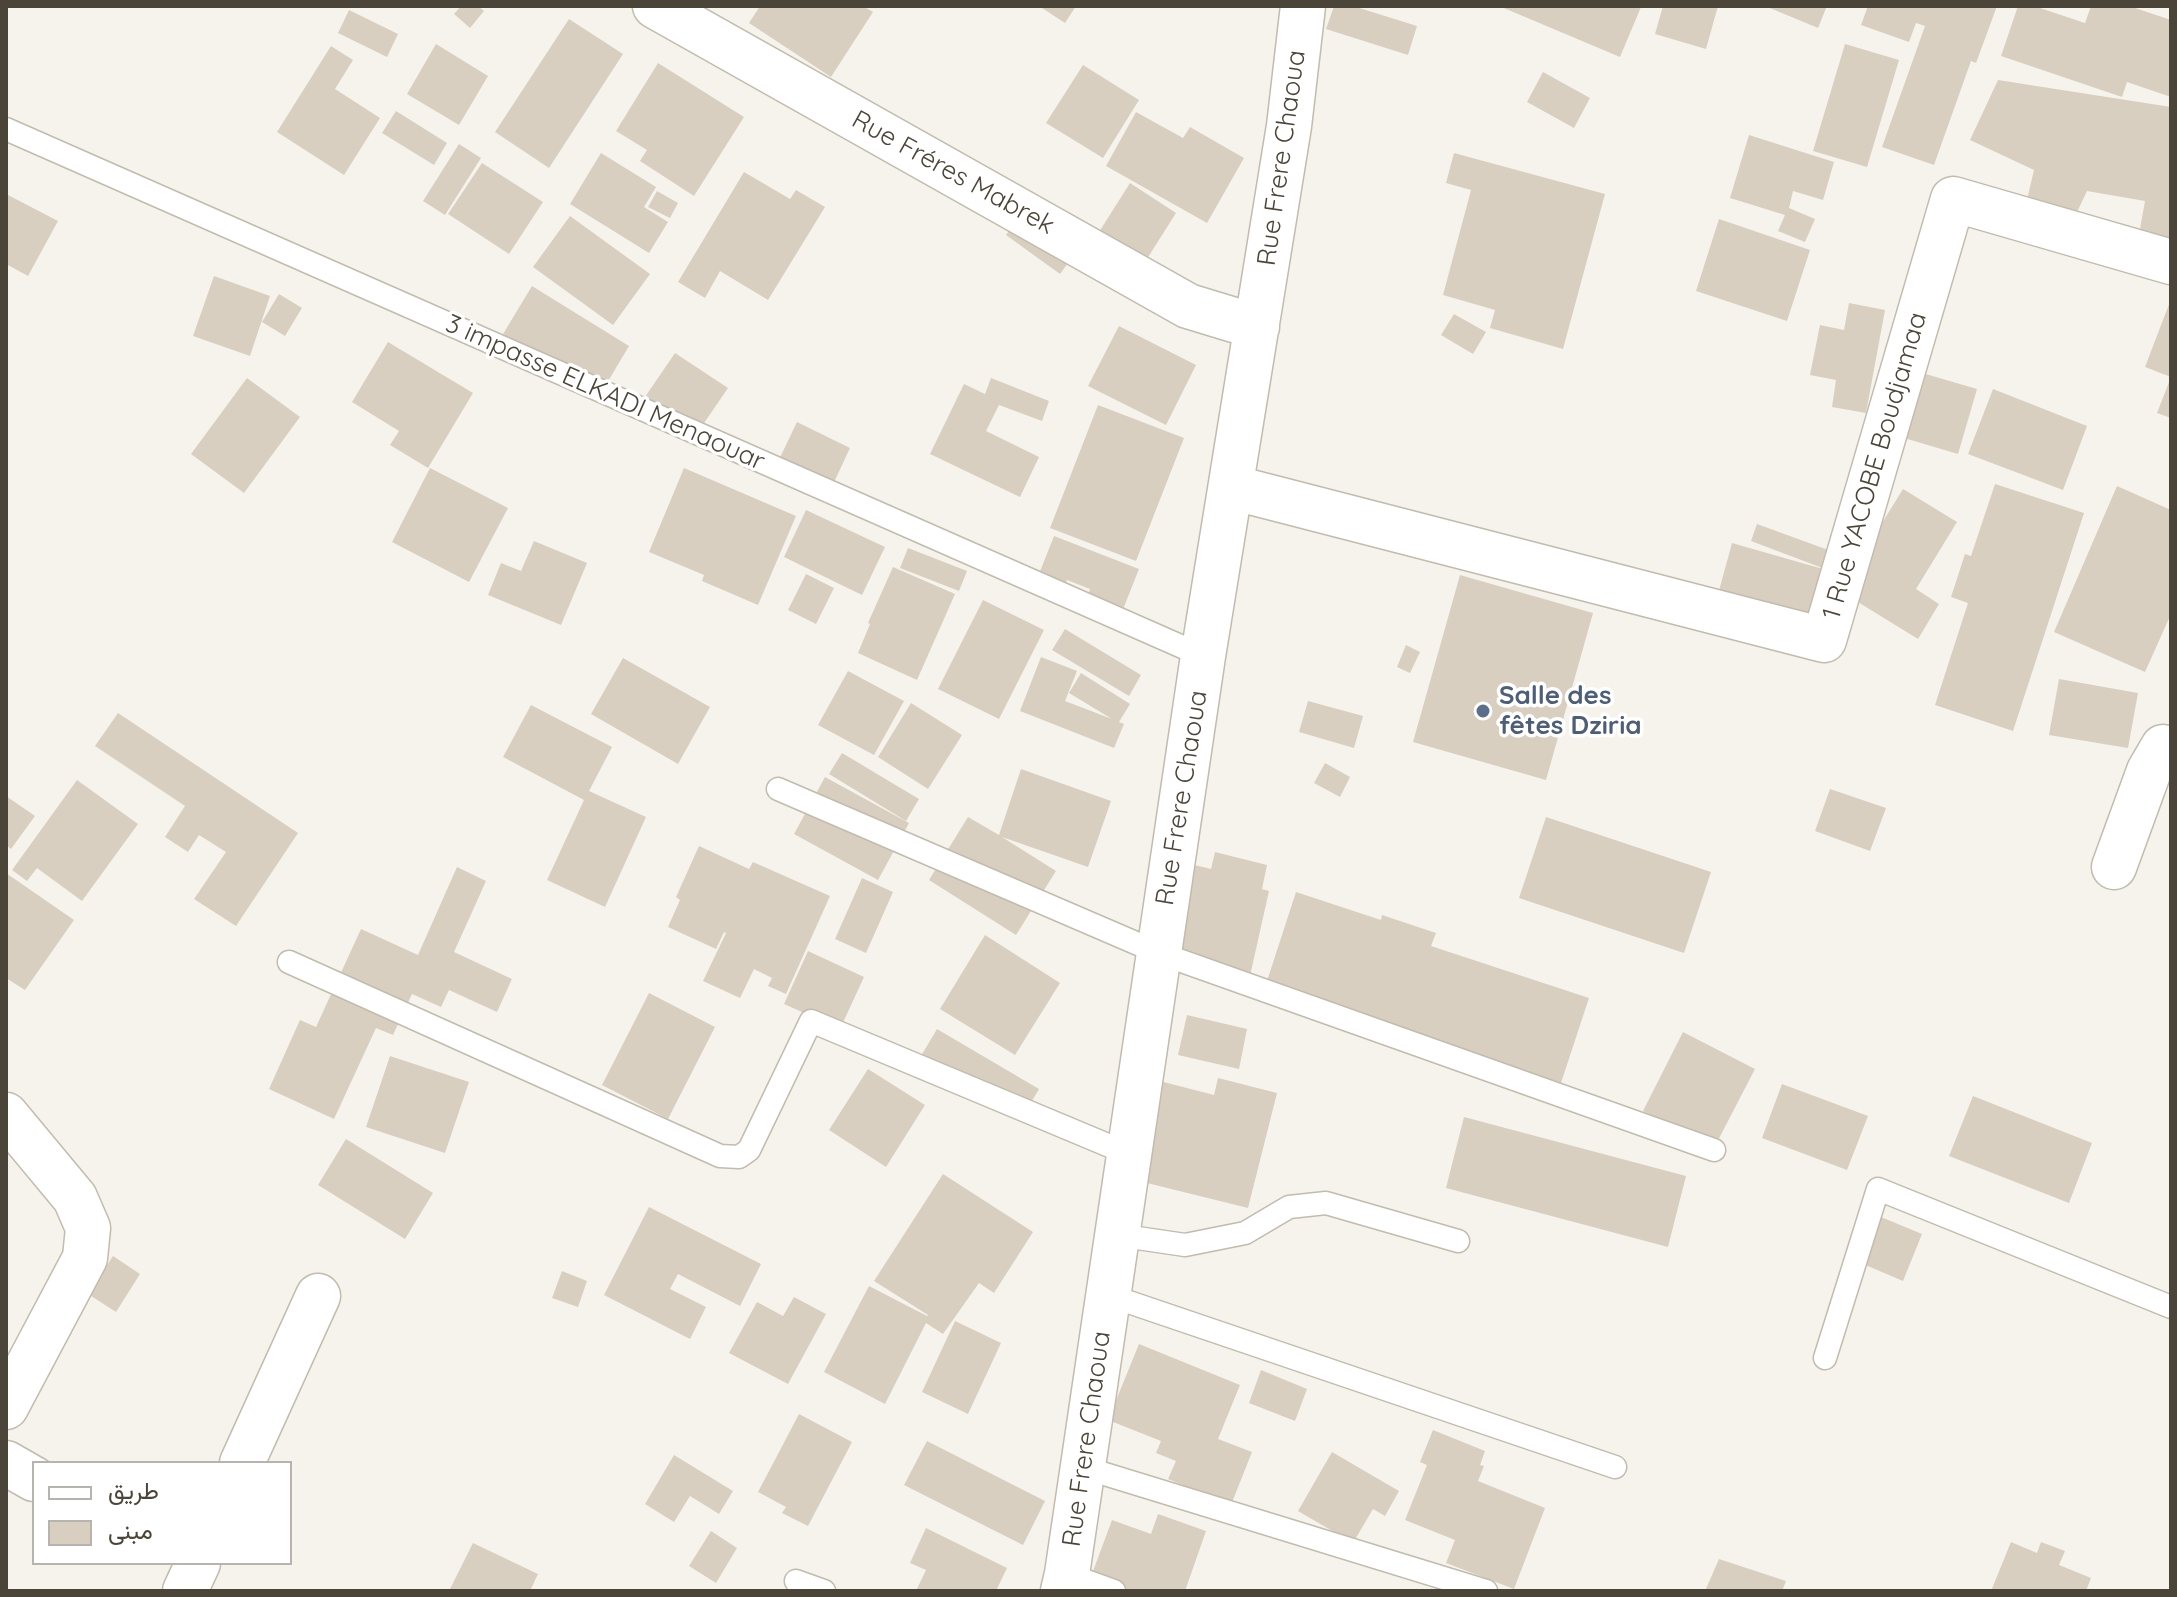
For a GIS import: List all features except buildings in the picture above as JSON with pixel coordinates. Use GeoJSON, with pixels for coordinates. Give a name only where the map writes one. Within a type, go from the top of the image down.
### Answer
{"type":"FeatureCollection","features":[{"type":"Feature","properties":{"kind":"street","name":"Rue Fréres Mabrek"},"geometry":{"type":"LineString","coordinates":[[655,6],[1188,306],[1257,327]]}},
{"type":"Feature","properties":{"kind":"street","name":"Rue Frere Chaoua"},"geometry":{"type":"LineString","coordinates":[[1065,1583],[1203,656],[1289,126],[1303,6]]}},
{"type":"Feature","properties":{"kind":"street","name":"1 Rue YACOBE Boudjamaa"},"geometry":{"type":"LineString","coordinates":[[1231,487],[1824,640],[1953,199],[2171,262]]}},
{"type":"Feature","properties":{"kind":"street"},"geometry":{"type":"LineString","coordinates":[[2114,867],[2149,771],[2163,747],[2171,749]]}},
{"type":"Feature","properties":{"kind":"street"},"geometry":{"type":"LineString","coordinates":[[6,1115],[75,1198],[88,1228],[85,1258],[6,1407]]}},
{"type":"Feature","properties":{"kind":"street"},"geometry":{"type":"LineString","coordinates":[[243,1461],[318,1296]]}},
{"type":"Feature","properties":{"kind":"street"},"geometry":{"type":"LineString","coordinates":[[6,1463],[32,1478]]}},
{"type":"Feature","properties":{"kind":"lane","name":"3 impasse ELKADI Menaouar"},"geometry":{"type":"LineString","coordinates":[[6,129],[1203,656]]}},
{"type":"Feature","properties":{"kind":"lane"},"geometry":{"type":"LineString","coordinates":[[778,789],[1159,953],[1714,1150]]}},
{"type":"Feature","properties":{"kind":"lane"},"geometry":{"type":"LineString","coordinates":[[289,962],[720,1156],[739,1157],[749,1150],[811,1021],[1129,1154]]}},
{"type":"Feature","properties":{"kind":"lane"},"geometry":{"type":"LineString","coordinates":[[1825,1358],[1878,1189],[2171,1307]]}},
{"type":"Feature","properties":{"kind":"lane"},"geometry":{"type":"LineString","coordinates":[[1117,1235],[1185,1245],[1245,1233],[1289,1207],[1326,1203],[1458,1241]]}},
{"type":"Feature","properties":{"kind":"lane"},"geometry":{"type":"LineString","coordinates":[[1108,1295],[1615,1467]]}},
{"type":"Feature","properties":{"kind":"lane"},"geometry":{"type":"LineString","coordinates":[[1082,1467],[1486,1591]]}},
{"type":"Feature","properties":{"kind":"lane"},"geometry":{"type":"LineString","coordinates":[[796,1581],[824,1591]]}},
{"type":"Feature","properties":{"kind":"lane"},"geometry":{"type":"LineString","coordinates":[[1065,1583],[1114,1591]]}},
{"type":"Feature","properties":{"kind":"place","name":"Salle des fêtes Dziria"},"geometry":{"type":"Point","coordinates":[1483,711]}}]}
